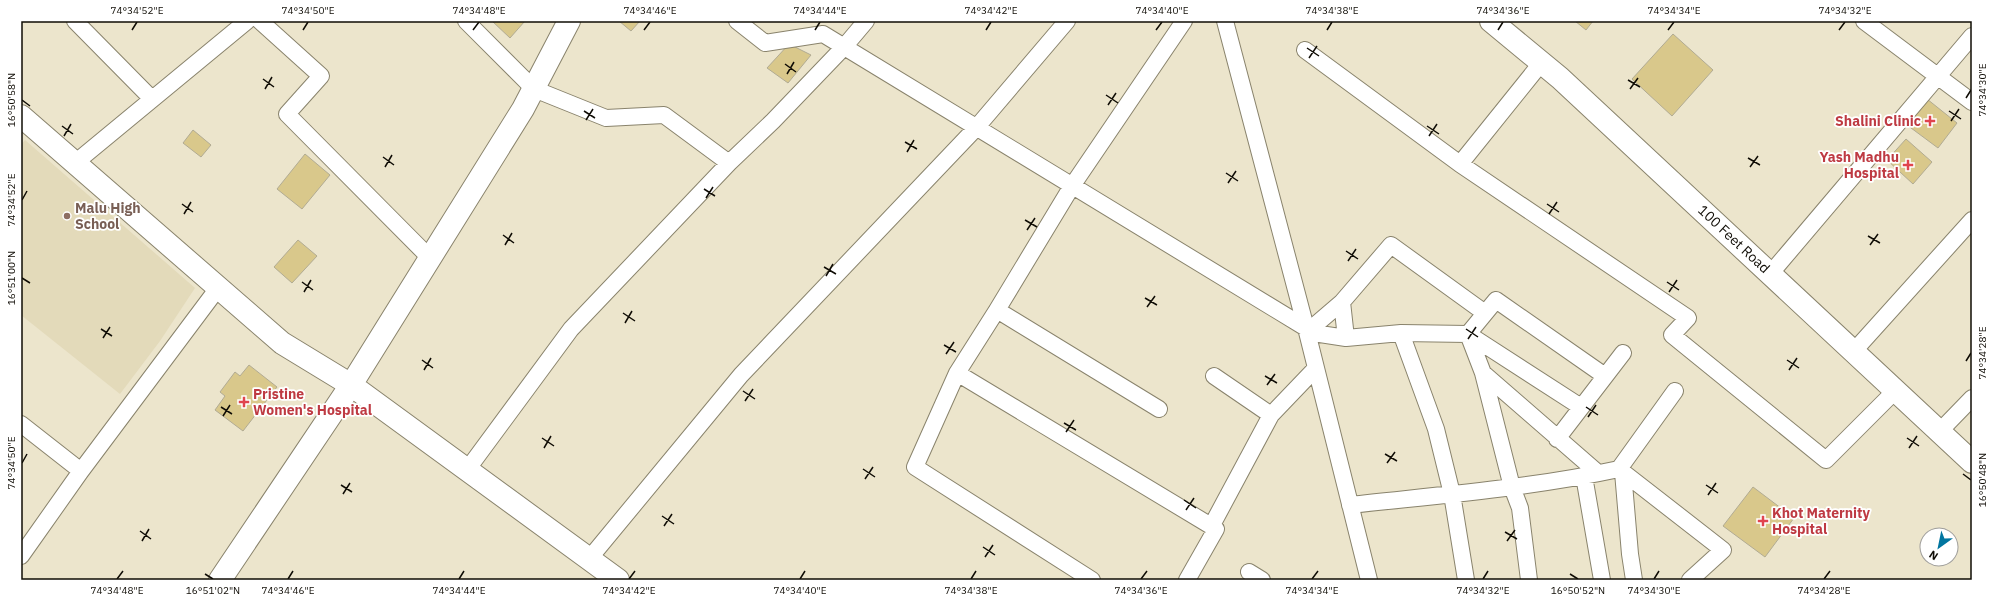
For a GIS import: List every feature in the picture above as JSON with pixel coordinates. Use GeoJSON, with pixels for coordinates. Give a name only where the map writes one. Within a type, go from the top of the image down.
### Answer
{"type":"FeatureCollection","features":[{"type":"Feature","properties":{"kind":"street"},"geometry":{"type":"LineString","coordinates":[[75,21],[152,100]]}},
{"type":"Feature","properties":{"kind":"street"},"geometry":{"type":"LineString","coordinates":[[75,163],[247,21]]}},
{"type":"Feature","properties":{"kind":"street"},"geometry":{"type":"LineString","coordinates":[[260,21],[321,76],[287,114],[430,258]]}},
{"type":"Feature","properties":{"kind":"street"},"geometry":{"type":"LineString","coordinates":[[466,21],[534,89],[606,118],[664,115],[729,163]]}},
{"type":"Feature","properties":{"kind":"street"},"geometry":{"type":"LineString","coordinates":[[220,580],[351,385],[523,109],[569,21]]}},
{"type":"Feature","properties":{"kind":"street"},"geometry":{"type":"LineString","coordinates":[[736,21],[765,43],[823,34],[1306,330],[1346,338],[1401,333],[1468,334],[1582,406]]}},
{"type":"Feature","properties":{"kind":"street"},"geometry":{"type":"LineString","coordinates":[[467,470],[571,329],[729,163],[773,121],[844,47],[866,21]]}},
{"type":"Feature","properties":{"kind":"street"},"geometry":{"type":"LineString","coordinates":[[589,559],[741,375],[976,128],[1067,21]]}},
{"type":"Feature","properties":{"kind":"street"},"geometry":{"type":"LineString","coordinates":[[1092,580],[915,467],[957,372],[997,310],[1072,186],[1184,21]]}},
{"type":"Feature","properties":{"kind":"street"},"geometry":{"type":"LineString","coordinates":[[1224,21],[1316,368],[1369,580]]}},
{"type":"Feature","properties":{"kind":"street","name":"100 Feet Road"},"geometry":{"type":"LineString","coordinates":[[1491,21],[1542,62],[1771,273],[1972,462]]}},
{"type":"Feature","properties":{"kind":"street"},"geometry":{"type":"LineString","coordinates":[[1864,21],[1972,102]]}},
{"type":"Feature","properties":{"kind":"street"},"geometry":{"type":"LineString","coordinates":[[1771,273],[1972,36]]}},
{"type":"Feature","properties":{"kind":"street"},"geometry":{"type":"LineString","coordinates":[[1306,50],[1460,164],[1688,318],[1672,335],[1826,460],[1896,390]]}},
{"type":"Feature","properties":{"kind":"street"},"geometry":{"type":"LineString","coordinates":[[1460,164],[1542,62]]}},
{"type":"Feature","properties":{"kind":"street"},"geometry":{"type":"LineString","coordinates":[[21,117],[282,343],[351,385],[618,580]]}},
{"type":"Feature","properties":{"kind":"street"},"geometry":{"type":"LineString","coordinates":[[1854,351],[1972,220]]}},
{"type":"Feature","properties":{"kind":"street"},"geometry":{"type":"LineString","coordinates":[[1306,330],[1342,302],[1391,245],[1486,313]]}},
{"type":"Feature","properties":{"kind":"street"},"geometry":{"type":"LineString","coordinates":[[21,556],[81,471],[218,288]]}},
{"type":"Feature","properties":{"kind":"street"},"geometry":{"type":"LineString","coordinates":[[1468,334],[1496,300],[1605,376]]}},
{"type":"Feature","properties":{"kind":"street"},"geometry":{"type":"LineString","coordinates":[[1342,302],[1346,338]]}},
{"type":"Feature","properties":{"kind":"street"},"geometry":{"type":"LineString","coordinates":[[997,310],[1159,409]]}},
{"type":"Feature","properties":{"kind":"street"},"geometry":{"type":"LineString","coordinates":[[1401,333],[1436,429],[1452,494],[1466,580]]}},
{"type":"Feature","properties":{"kind":"street"},"geometry":{"type":"LineString","coordinates":[[1468,334],[1483,373],[1512,487],[1520,508],[1529,580]]}},
{"type":"Feature","properties":{"kind":"street"},"geometry":{"type":"LineString","coordinates":[[1557,439],[1622,353]]}},
{"type":"Feature","properties":{"kind":"street"},"geometry":{"type":"LineString","coordinates":[[1211,527],[1271,415],[1316,368]]}},
{"type":"Feature","properties":{"kind":"street"},"geometry":{"type":"LineString","coordinates":[[957,372],[1216,529],[1187,580]]}},
{"type":"Feature","properties":{"kind":"street"},"geometry":{"type":"LineString","coordinates":[[1483,373],[1557,439],[1591,475],[1602,580]]}},
{"type":"Feature","properties":{"kind":"street"},"geometry":{"type":"LineString","coordinates":[[1214,376],[1271,415]]}},
{"type":"Feature","properties":{"kind":"street"},"geometry":{"type":"LineString","coordinates":[[1634,580],[1621,470],[1675,391]]}},
{"type":"Feature","properties":{"kind":"street"},"geometry":{"type":"LineString","coordinates":[[1940,432],[1972,398]]}},
{"type":"Feature","properties":{"kind":"street"},"geometry":{"type":"LineString","coordinates":[[21,424],[81,471]]}},
{"type":"Feature","properties":{"kind":"street"},"geometry":{"type":"LineString","coordinates":[[1350,505],[1512,487],[1621,470],[1723,550],[1690,580]]}},
{"type":"Feature","properties":{"kind":"shaded area","name":"Malu High School"},"geometry":{"type":"Polygon","coordinates":[[[25,140],[195,288],[160,341],[120,394],[21,315],[21,145],[25,140]]]}},
{"type":"Feature","properties":{"kind":"building"},"geometry":{"type":"Polygon","coordinates":[[[492,21],[525,21],[510,38],[492,21]]]}},
{"type":"Feature","properties":{"kind":"building"},"geometry":{"type":"Polygon","coordinates":[[[619,21],[640,21],[631,31],[619,21]]]}},
{"type":"Feature","properties":{"kind":"building"},"geometry":{"type":"Polygon","coordinates":[[[1575,21],[1593,21],[1586,30],[1575,21]]]}},
{"type":"Feature","properties":{"kind":"building"},"geometry":{"type":"Polygon","coordinates":[[[1673,34],[1713,70],[1672,116],[1632,79],[1673,34]]]}},
{"type":"Feature","properties":{"kind":"building"},"geometry":{"type":"Polygon","coordinates":[[[789,44],[811,55],[788,83],[767,68],[789,44]]]}},
{"type":"Feature","properties":{"kind":"building"},"geometry":{"type":"Polygon","coordinates":[[[1927,99],[1957,123],[1938,148],[1907,125],[1927,99]]]}},
{"type":"Feature","properties":{"kind":"building"},"geometry":{"type":"Polygon","coordinates":[[[193,130],[211,145],[201,157],[183,143],[193,130]]]}},
{"type":"Feature","properties":{"kind":"building"},"geometry":{"type":"Polygon","coordinates":[[[1906,139],[1932,162],[1913,184],[1887,160],[1906,139]]]}},
{"type":"Feature","properties":{"kind":"building"},"geometry":{"type":"Polygon","coordinates":[[[305,154],[330,175],[302,209],[277,189],[305,154]]]}},
{"type":"Feature","properties":{"kind":"building"},"geometry":{"type":"Polygon","coordinates":[[[298,240],[317,256],[292,283],[274,267],[298,240]]]}},
{"type":"Feature","properties":{"kind":"building"},"geometry":{"type":"Polygon","coordinates":[[[249,365],[277,387],[243,431],[215,410],[225,396],[220,392],[235,372],[240,376],[249,365]]]}},
{"type":"Feature","properties":{"kind":"building"},"geometry":{"type":"Polygon","coordinates":[[[1753,487],[1794,518],[1765,557],[1723,526],[1753,487]]]}},
{"type":"Feature","properties":{"kind":"place","name":"Shalini Clinic"},"geometry":{"type":"Point","coordinates":[1930,121]}},
{"type":"Feature","properties":{"kind":"place","name":"Yash Madhu Hospital"},"geometry":{"type":"Point","coordinates":[1908,165]}},
{"type":"Feature","properties":{"kind":"place","name":"Malu High School"},"geometry":{"type":"Point","coordinates":[67,216]}},
{"type":"Feature","properties":{"kind":"place","name":"Pristine Women's Hospital"},"geometry":{"type":"Point","coordinates":[244,402]}},
{"type":"Feature","properties":{"kind":"place","name":"Khot Maternity Hospital"},"geometry":{"type":"Point","coordinates":[1763,521]}}]}
